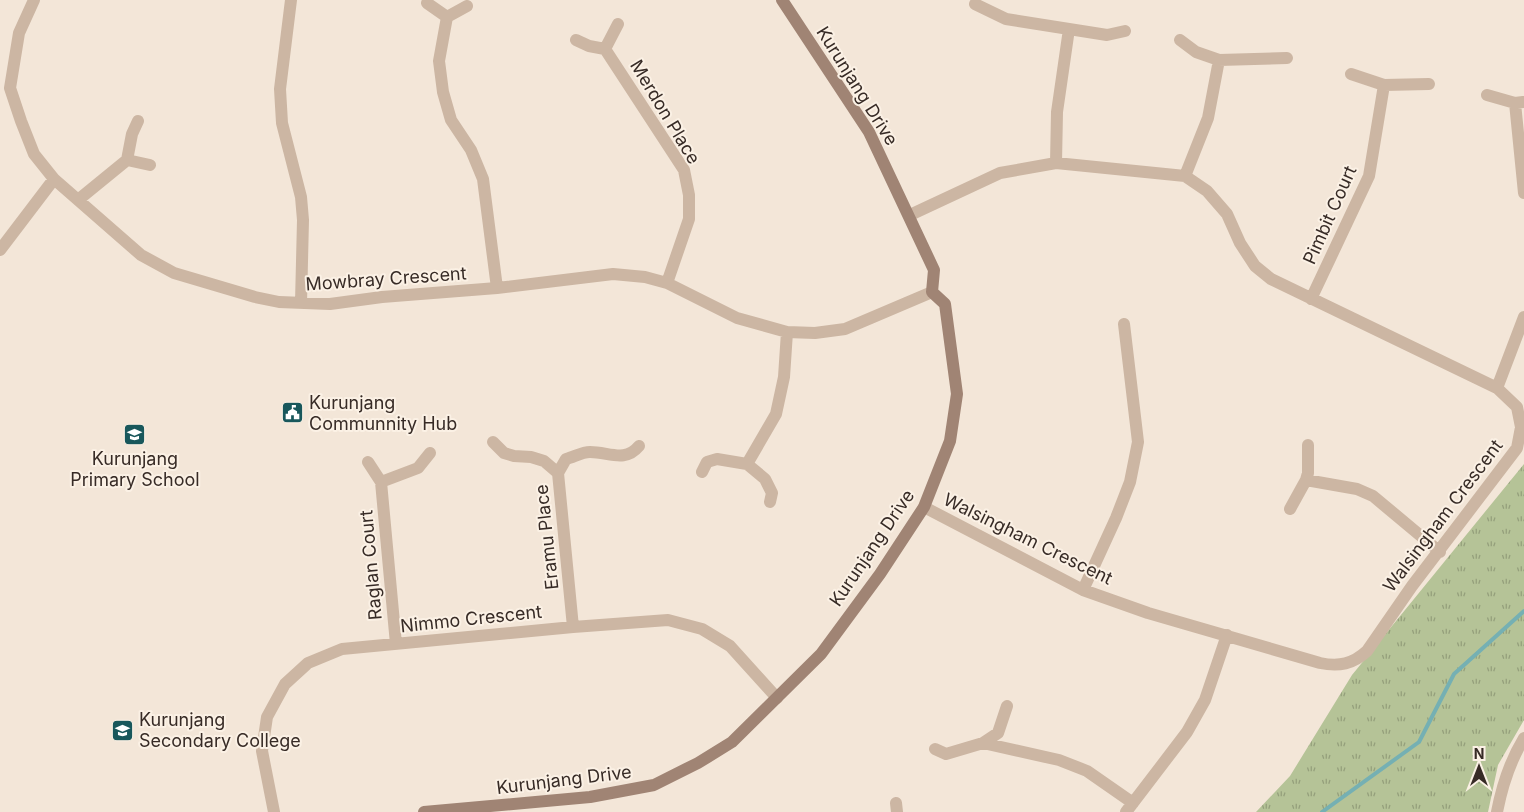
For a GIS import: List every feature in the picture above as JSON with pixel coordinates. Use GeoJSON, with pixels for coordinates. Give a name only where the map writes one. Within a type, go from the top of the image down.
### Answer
{"type":"FeatureCollection","features":[{"type":"Feature","properties":{"kind":"street","name":"Mowbray Crescent"},"geometry":{"type":"LineString","coordinates":[[34,0],[19,34],[5,89],[21,121],[34,154],[54,179],[140,255],[174,273],[255,297],[279,302],[330,304],[382,297],[497,288],[613,274],[645,277],[667,283],[736,318],[787,332],[815,333],[845,329],[932,292]]}},
{"type":"Feature","properties":{"kind":"street"},"geometry":{"type":"LineString","coordinates":[[291,0],[280,89],[282,123],[302,197],[302,303]]}},
{"type":"Feature","properties":{"kind":"street","name":"Kurunjang Drive"},"geometry":{"type":"LineString","coordinates":[[424,812],[590,798],[654,786],[698,763],[732,742],[821,654],[880,574],[924,507],[950,441],[957,394],[945,304],[932,292],[934,270],[869,132],[782,0]]}},
{"type":"Feature","properties":{"kind":"street"},"geometry":{"type":"LineString","coordinates":[[427,3],[446,17]]}},
{"type":"Feature","properties":{"kind":"street"},"geometry":{"type":"LineString","coordinates":[[975,4],[1006,19],[1107,35],[1125,31]]}},
{"type":"Feature","properties":{"kind":"street"},"geometry":{"type":"LineString","coordinates":[[446,17],[466,6]]}},
{"type":"Feature","properties":{"kind":"street"},"geometry":{"type":"LineString","coordinates":[[446,17],[440,60],[443,92],[451,120],[471,150],[484,179],[497,288]]}},
{"type":"Feature","properties":{"kind":"street"},"geometry":{"type":"LineString","coordinates":[[576,40],[589,46],[605,49],[618,24]]}},
{"type":"Feature","properties":{"kind":"street"},"geometry":{"type":"LineString","coordinates":[[1056,163],[1057,112],[1069,29]]}},
{"type":"Feature","properties":{"kind":"street"},"geometry":{"type":"LineString","coordinates":[[1180,40],[1196,52],[1219,60],[1287,58]]}},
{"type":"Feature","properties":{"kind":"street","name":"Merdon Place"},"geometry":{"type":"LineString","coordinates":[[605,49],[684,170],[689,195],[689,219],[667,283]]}},
{"type":"Feature","properties":{"kind":"street"},"geometry":{"type":"LineString","coordinates":[[1184,176],[1208,118],[1219,60]]}},
{"type":"Feature","properties":{"kind":"street"},"geometry":{"type":"LineString","coordinates":[[1351,74],[1384,85],[1428,84]]}},
{"type":"Feature","properties":{"kind":"street","name":"Pimbit Court"},"geometry":{"type":"LineString","coordinates":[[1311,299],[1369,176],[1384,85]]}},
{"type":"Feature","properties":{"kind":"street"},"geometry":{"type":"LineString","coordinates":[[1486,95],[1520,103],[1524,194]]}},
{"type":"Feature","properties":{"kind":"street"},"geometry":{"type":"LineString","coordinates":[[78,200],[127,160],[132,134],[138,121]]}},
{"type":"Feature","properties":{"kind":"street"},"geometry":{"type":"LineString","coordinates":[[127,160],[150,165]]}},
{"type":"Feature","properties":{"kind":"street","name":"Walsingham Crescent"},"geometry":{"type":"LineString","coordinates":[[910,216],[1000,173],[1056,163],[1184,176],[1207,191],[1227,214],[1240,243],[1255,266],[1271,279],[1497,388],[1517,407],[1521,427],[1517,448],[1440,552],[1412,586],[1367,651],[1353,661],[1336,665],[1320,663],[1148,612],[1083,590],[924,507]]}},
{"type":"Feature","properties":{"kind":"street"},"geometry":{"type":"LineString","coordinates":[[0,250],[54,179]]}},
{"type":"Feature","properties":{"kind":"street"},"geometry":{"type":"LineString","coordinates":[[1497,388],[1524,317]]}},
{"type":"Feature","properties":{"kind":"street"},"geometry":{"type":"LineString","coordinates":[[1083,590],[1116,518],[1130,482],[1138,442],[1124,324]]}},
{"type":"Feature","properties":{"kind":"street"},"geometry":{"type":"LineString","coordinates":[[747,464],[776,414],[784,377],[787,332]]}},
{"type":"Feature","properties":{"kind":"street","name":"Eramu Place"},"geometry":{"type":"LineString","coordinates":[[493,442],[504,453],[544,460],[558,473]]}},
{"type":"Feature","properties":{"kind":"street"},"geometry":{"type":"LineString","coordinates":[[1290,509],[1308,473],[1308,445]]}},
{"type":"Feature","properties":{"kind":"street","name":"Eramu Place"},"geometry":{"type":"LineString","coordinates":[[573,627],[558,473],[566,459],[588,452],[624,456],[634,452],[639,446]]}},
{"type":"Feature","properties":{"kind":"street"},"geometry":{"type":"LineString","coordinates":[[381,482],[418,468],[430,453]]}},
{"type":"Feature","properties":{"kind":"street"},"geometry":{"type":"LineString","coordinates":[[702,472],[708,462],[716,459],[747,464],[765,479],[772,493],[770,502]]}},
{"type":"Feature","properties":{"kind":"street","name":"Raglan Court"},"geometry":{"type":"LineString","coordinates":[[368,462],[381,482],[396,644]]}},
{"type":"Feature","properties":{"kind":"street"},"geometry":{"type":"LineString","coordinates":[[1306,480],[1358,489],[1373,496],[1440,552]]}},
{"type":"Feature","properties":{"kind":"street","name":"Nimmo Crescent"},"geometry":{"type":"LineString","coordinates":[[274,812],[262,751],[266,717],[285,684],[308,663],[342,649],[668,620],[702,629],[730,646],[776,698]]}},
{"type":"Feature","properties":{"kind":"street"},"geometry":{"type":"LineString","coordinates":[[982,743],[1059,760],[1087,771],[1130,807],[1187,732],[1205,700],[1226,635]]}},
{"type":"Feature","properties":{"kind":"street"},"geometry":{"type":"LineString","coordinates":[[935,749],[946,754],[982,743],[998,733],[1007,706]]}},
{"type":"Feature","properties":{"kind":"street"},"geometry":{"type":"LineString","coordinates":[[1498,812],[1501,792],[1512,761],[1524,738]]}},
{"type":"Feature","properties":{"kind":"green space"},"geometry":{"type":"Polygon","coordinates":[[[1524,464],[1524,720],[1498,765],[1488,812],[1256,812],[1290,776],[1352,675],[1524,464]]]}},
{"type":"Feature","properties":{"kind":"waterway"},"geometry":{"type":"LineString","coordinates":[[1322,812],[1419,742],[1454,674],[1524,611]]}},
{"type":"Feature","properties":{"kind":"place","name":"Kurunjang Communnity Hub"},"geometry":{"type":"Point","coordinates":[293,413]}},
{"type":"Feature","properties":{"kind":"place","name":"Kurunjang Primary School"},"geometry":{"type":"Point","coordinates":[135,434]}},
{"type":"Feature","properties":{"kind":"place","name":"Kurunjang Secondary College"},"geometry":{"type":"Point","coordinates":[123,730]}}]}
